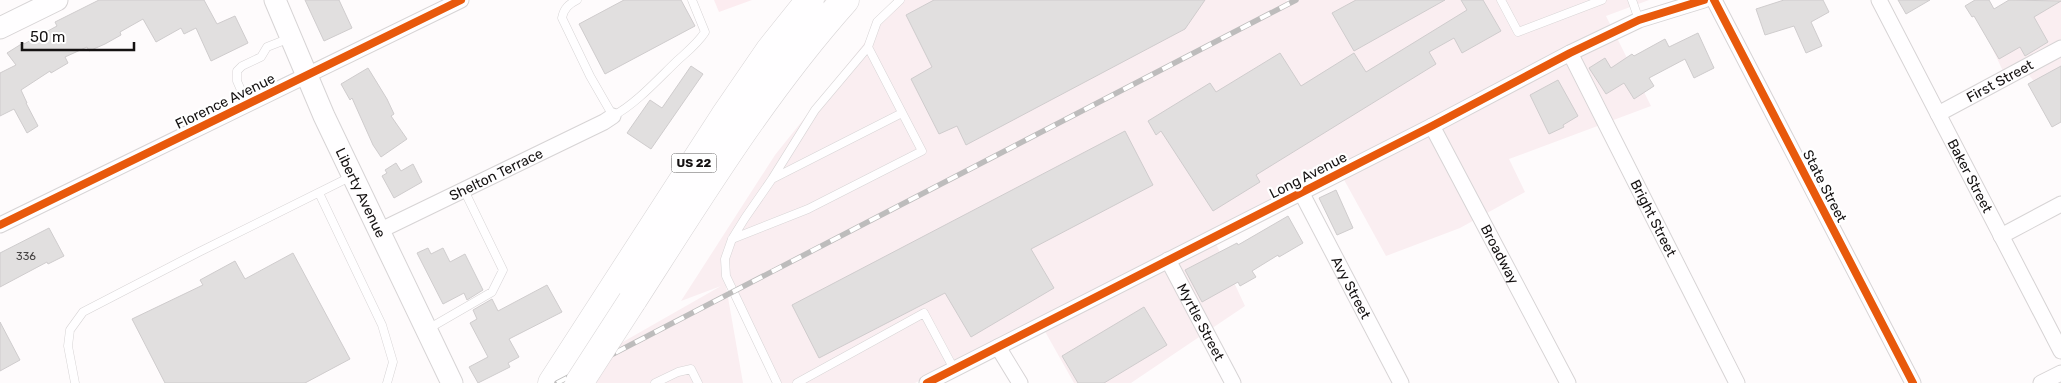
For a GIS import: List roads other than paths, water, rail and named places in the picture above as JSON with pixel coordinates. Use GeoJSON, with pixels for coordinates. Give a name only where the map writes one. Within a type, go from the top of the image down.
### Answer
{"type":"FeatureCollection","features":[{"type":"Feature","properties":{"kind":"highway","name":"US 22"},"geometry":{"type":"LineString","coordinates":[[552,383],[740,94],[770,50],[810,0]]}},
{"type":"Feature","properties":{"kind":"highway","name":"US 22"},"geometry":{"type":"LineString","coordinates":[[579,383],[748,123],[797,57],[845,0]]}},
{"type":"Feature","properties":{"kind":"street"},"geometry":{"type":"LineString","coordinates":[[0,28],[57,0]]}},
{"type":"Feature","properties":{"kind":"street","name":"Liberty Avenue"},"geometry":{"type":"LineString","coordinates":[[275,0],[324,116],[452,383]]}},
{"type":"Feature","properties":{"kind":"street","name":"Florence Avenue"},"geometry":{"type":"LineString","coordinates":[[0,225],[461,0]]}},
{"type":"Feature","properties":{"kind":"street","name":"Long Avenue"},"geometry":{"type":"LineString","coordinates":[[927,383],[1432,126],[1570,53],[1640,20],[1704,0]]}},
{"type":"Feature","properties":{"kind":"street","name":"State Street"},"geometry":{"type":"LineString","coordinates":[[1714,0],[1913,383]]}},
{"type":"Feature","properties":{"kind":"street","name":"Baker Street"},"geometry":{"type":"LineString","coordinates":[[1879,0],[2061,351]]}},
{"type":"Feature","properties":{"kind":"street","name":"First Street"},"geometry":{"type":"LineString","coordinates":[[1938,114],[2061,48]]}},
{"type":"Feature","properties":{"kind":"street","name":"Bright Street"},"geometry":{"type":"LineString","coordinates":[[1570,53],[1737,383]]}},
{"type":"Feature","properties":{"kind":"street","name":"Shelton Terrace"},"geometry":{"type":"LineString","coordinates":[[379,231],[613,116]]}},
{"type":"Feature","properties":{"kind":"street","name":"Broadway"},"geometry":{"type":"LineString","coordinates":[[1432,126],[1568,383]]}},
{"type":"Feature","properties":{"kind":"street","name":"Avy Street"},"geometry":{"type":"LineString","coordinates":[[1302,192],[1401,383]]}},
{"type":"Feature","properties":{"kind":"street"},"geometry":{"type":"LineString","coordinates":[[2001,236],[2061,204]]}},
{"type":"Feature","properties":{"kind":"street","name":"Myrtle Street"},"geometry":{"type":"LineString","coordinates":[[1168,260],[1233,383]]}},
{"type":"Feature","properties":{"kind":"street"},"geometry":{"type":"LineString","coordinates":[[998,347],[1020,383]]}},
{"type":"Feature","properties":{"kind":"street"},"geometry":{"type":"LineString","coordinates":[[2041,383],[2061,372]]}},
{"type":"Feature","properties":{"kind":"lane"},"geometry":{"type":"LineString","coordinates":[[577,0],[568,5],[563,12],[562,18],[590,76],[613,116],[657,80],[699,42],[706,32],[692,0]]}},
{"type":"Feature","properties":{"kind":"lane"},"geometry":{"type":"LineString","coordinates":[[777,383],[726,276],[725,259],[732,239],[815,110],[868,47],[877,22],[900,0]]}},
{"type":"Feature","properties":{"kind":"lane"},"geometry":{"type":"LineString","coordinates":[[1501,0],[1518,32],[1602,0]]}},
{"type":"Feature","properties":{"kind":"lane"},"geometry":{"type":"LineString","coordinates":[[1632,0],[1640,20]]}},
{"type":"Feature","properties":{"kind":"lane"},"geometry":{"type":"LineString","coordinates":[[247,104],[237,81],[237,70],[260,57],[267,47],[291,38]]}},
{"type":"Feature","properties":{"kind":"lane"},"geometry":{"type":"LineString","coordinates":[[732,239],[808,209],[922,151],[868,47]]}},
{"type":"Feature","properties":{"kind":"lane"},"geometry":{"type":"LineString","coordinates":[[772,179],[902,112]]}},
{"type":"Feature","properties":{"kind":"lane"},"geometry":{"type":"LineString","coordinates":[[75,383],[68,346],[70,330],[83,312],[353,176]]}},
{"type":"Feature","properties":{"kind":"lane"},"geometry":{"type":"LineString","coordinates":[[427,330],[492,292],[503,270],[464,190]]}},
{"type":"Feature","properties":{"kind":"lane"},"geometry":{"type":"LineString","coordinates":[[319,193],[382,326],[393,362],[387,383]]}},
{"type":"Feature","properties":{"kind":"lane"},"geometry":{"type":"LineString","coordinates":[[797,383],[924,313],[954,369]]}},
{"type":"Feature","properties":{"kind":"lane"},"geometry":{"type":"LineString","coordinates":[[655,383],[678,372],[692,369],[698,383]]}},
{"type":"Feature","properties":{"kind":"railway"},"geometry":{"type":"LineString","coordinates":[[557,383],[1296,0]]}}]}
